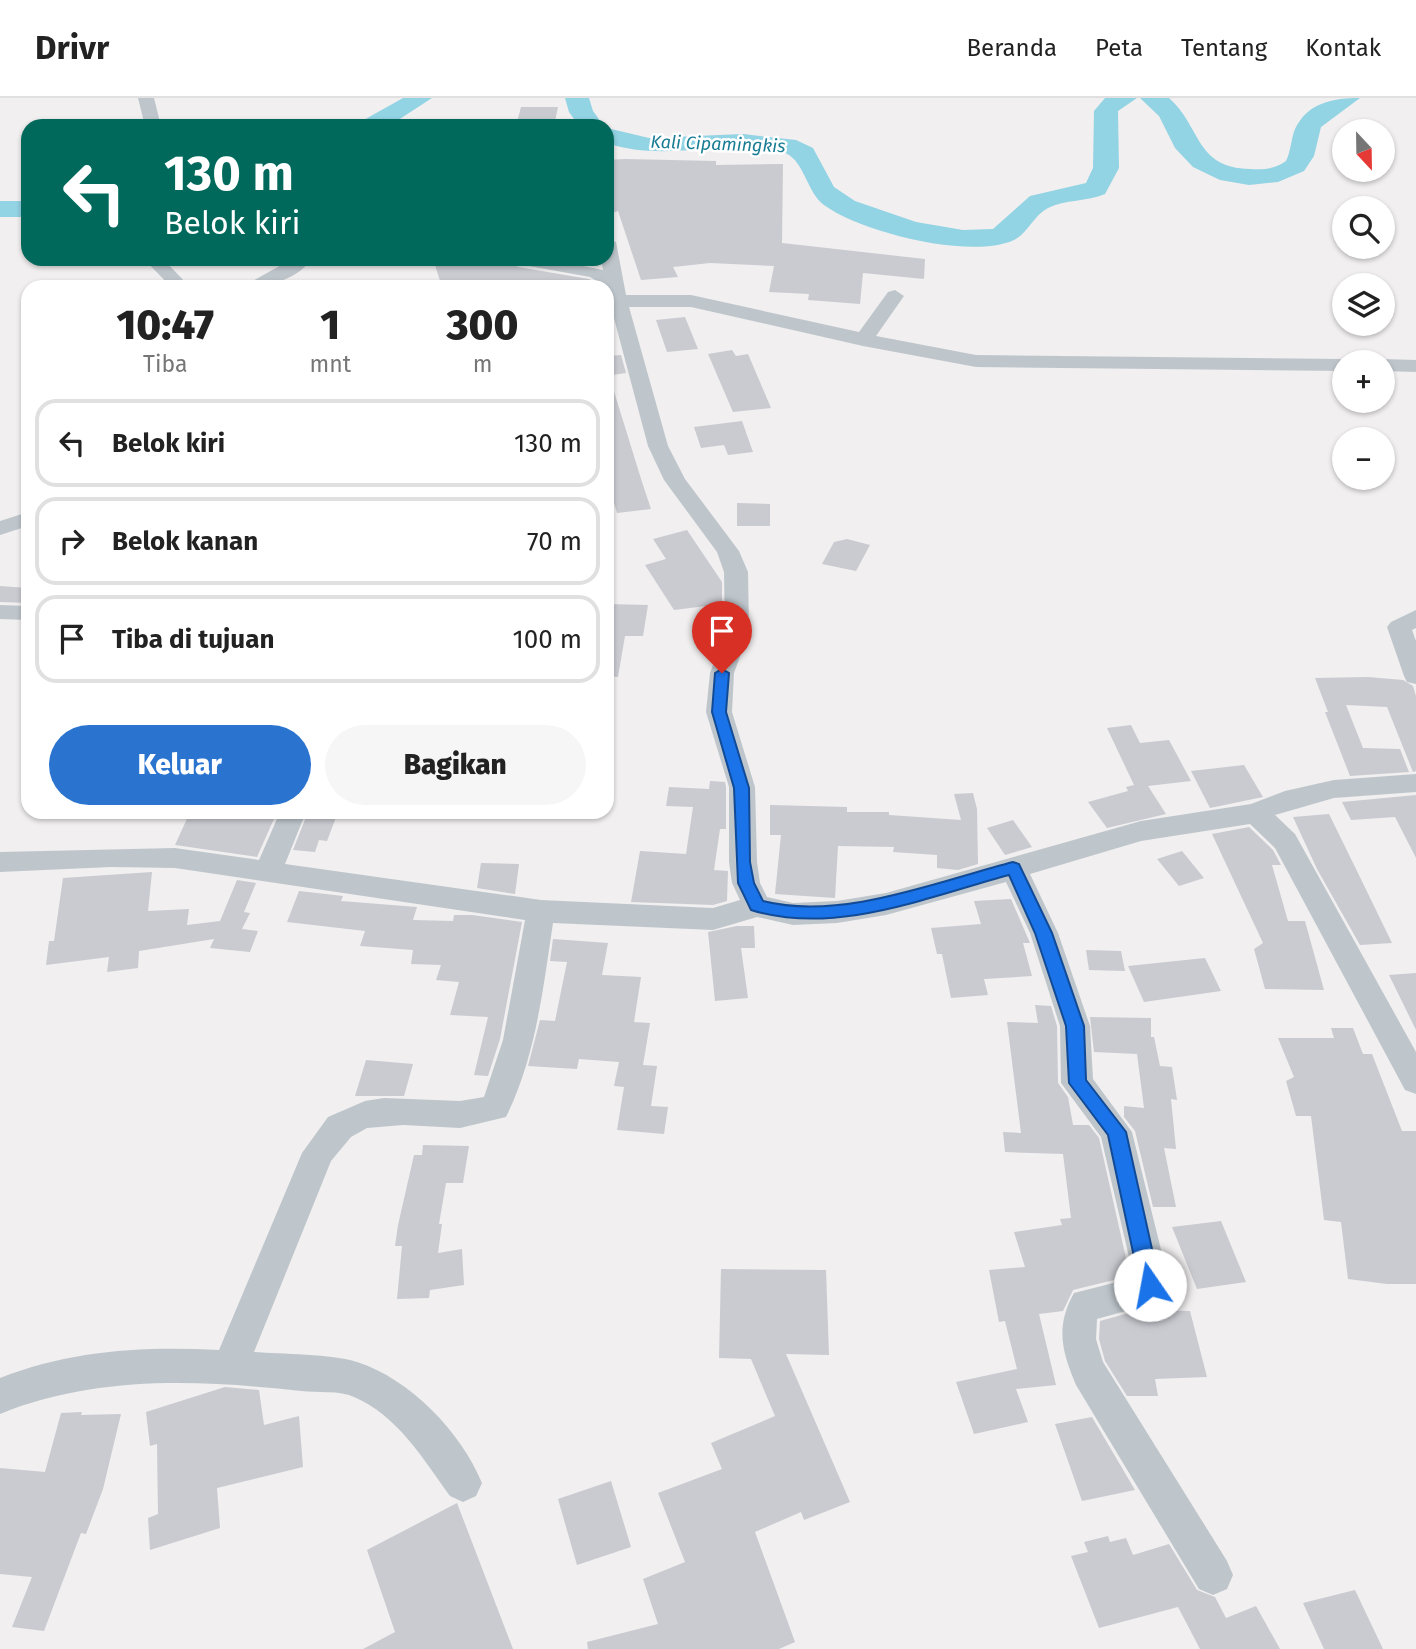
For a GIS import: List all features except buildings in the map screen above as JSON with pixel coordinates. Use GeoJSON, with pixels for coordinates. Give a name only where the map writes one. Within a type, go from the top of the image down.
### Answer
{"type":"FeatureCollection","features":[{"type":"Feature","properties":{"kind":"street"},"geometry":{"type":"LineString","coordinates":[[146,98],[151,119]]}},
{"type":"Feature","properties":{"kind":"street"},"geometry":{"type":"LineString","coordinates":[[160,266],[174,280]]}},
{"type":"Feature","properties":{"kind":"street"},"geometry":{"type":"LineString","coordinates":[[267,280],[294,266]]}},
{"type":"Feature","properties":{"kind":"street"},"geometry":{"type":"LineString","coordinates":[[556,266],[595,273],[601,280]]}},
{"type":"Feature","properties":{"kind":"street"},"geometry":{"type":"LineString","coordinates":[[614,293],[747,305],[975,360],[1332,365]]}},
{"type":"Feature","properties":{"kind":"street"},"geometry":{"type":"LineString","coordinates":[[614,296],[658,446],[676,480],[728,551],[736,572],[737,632],[722,673],[719,712],[742,788],[743,862],[746,883],[757,906]]}},
{"type":"Feature","properties":{"kind":"street"},"geometry":{"type":"LineString","coordinates":[[869,333],[895,296]]}},
{"type":"Feature","properties":{"kind":"street"},"geometry":{"type":"LineString","coordinates":[[1395,365],[1416,366]]}},
{"type":"Feature","properties":{"kind":"street"},"geometry":{"type":"LineString","coordinates":[[0,528],[21,521]]}},
{"type":"Feature","properties":{"kind":"street"},"geometry":{"type":"LineString","coordinates":[[0,612],[21,612]]}},
{"type":"Feature","properties":{"kind":"street"},"geometry":{"type":"LineString","coordinates":[[1416,618],[1399,627],[1416,676]]}},
{"type":"Feature","properties":{"kind":"street"},"geometry":{"type":"LineString","coordinates":[[0,862],[111,857],[175,858],[541,911],[713,919],[757,906],[791,914],[853,910],[1013,868],[1126,834],[1256,813],[1279,801],[1309,792],[1350,786],[1416,783]]}},
{"type":"Feature","properties":{"kind":"street"},"geometry":{"type":"LineString","coordinates":[[1256,813],[1285,841],[1416,1081]]}},
{"type":"Feature","properties":{"kind":"street"},"geometry":{"type":"LineString","coordinates":[[268,872],[290,819]]}},
{"type":"Feature","properties":{"kind":"street"},"geometry":{"type":"LineString","coordinates":[[1013,868],[1044,933],[1075,1026],[1077,1083],[1116,1132],[1150,1273],[1150,1285],[1146,1291],[1086,1305],[1077,1329],[1080,1352],[1089,1373],[1213,1575]]}},
{"type":"Feature","properties":{"kind":"street"},"geometry":{"type":"LineString","coordinates":[[230,1367],[318,1153],[336,1130],[347,1121],[365,1115],[472,1114],[495,1107],[502,1097],[517,1038],[541,911]]}},
{"type":"Feature","properties":{"kind":"street"},"geometry":{"type":"LineString","coordinates":[[0,1396],[67,1374],[139,1368],[230,1367],[360,1381],[402,1405],[422,1425],[463,1483]]}},
{"type":"Feature","properties":{"kind":"waterway","name":"Kali Cipamingkis"},"geometry":{"type":"LineString","coordinates":[[383,119],[420,98]]}},
{"type":"Feature","properties":{"kind":"waterway","name":"Kali Cipamingkis"},"geometry":{"type":"LineString","coordinates":[[577,98],[581,112],[586,119]]}},
{"type":"Feature","properties":{"kind":"waterway","name":"Kali Cipamingkis"},"geometry":{"type":"LineString","coordinates":[[614,137],[649,145],[743,142],[787,145],[804,154],[825,192],[846,207],[914,230],[984,239],[1006,233],[1039,202],[1096,188],[1106,168],[1106,111],[1111,104],[1125,98]]}},
{"type":"Feature","properties":{"kind":"waterway","name":"Kali Cipamingkis"},"geometry":{"type":"LineString","coordinates":[[1152,98],[1170,113],[1194,156],[1220,172],[1249,177],[1278,174],[1295,166],[1312,122],[1348,98]]}},
{"type":"Feature","properties":{"kind":"waterway","name":"Kali Cipamingkis"},"geometry":{"type":"LineString","coordinates":[[0,209],[21,209]]}},
{"type":"Feature","properties":{"kind":"route"},"geometry":{"type":"LineString","coordinates":[[722,673],[718,694],[719,712],[742,788],[743,862],[746,883],[757,906],[791,914],[853,910],[967,883],[1013,868],[1044,933],[1075,1026],[1077,1083],[1112,1123],[1116,1132],[1150,1273],[1150,1285]]}}]}
